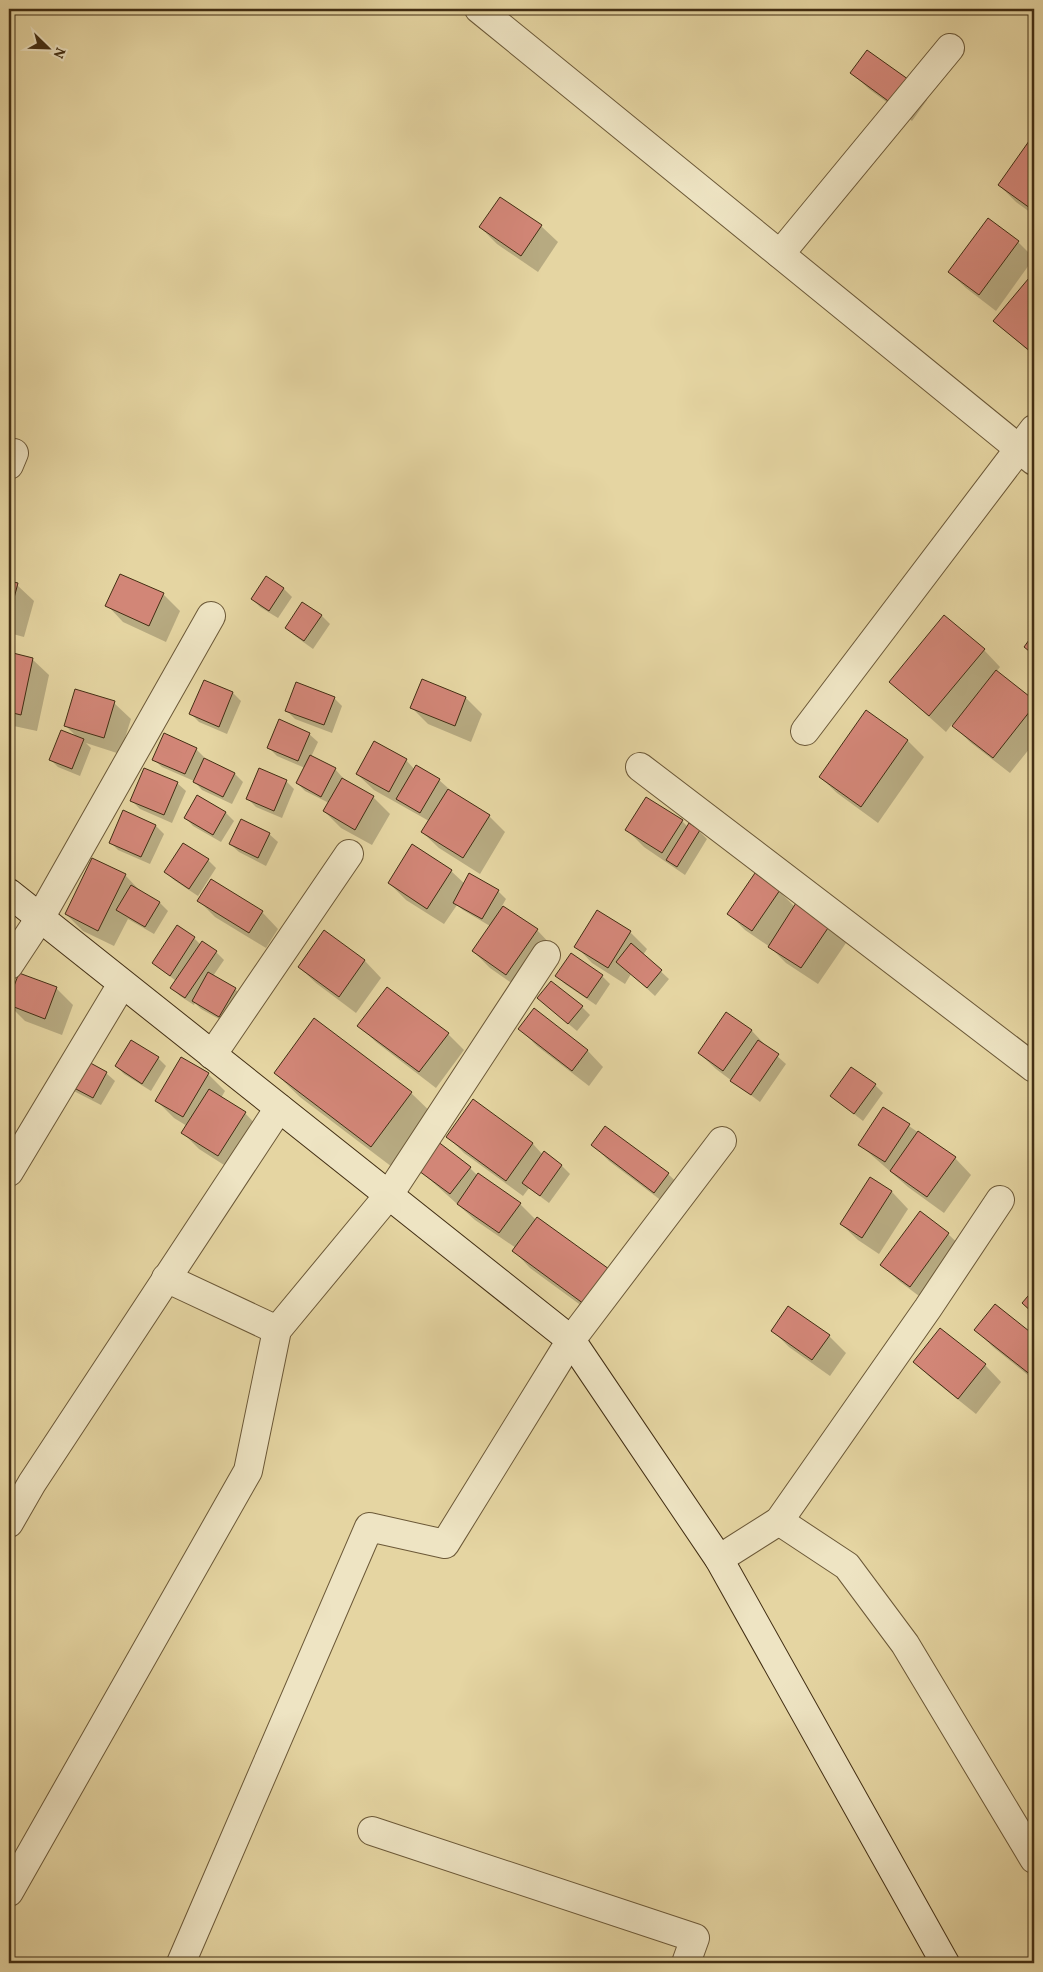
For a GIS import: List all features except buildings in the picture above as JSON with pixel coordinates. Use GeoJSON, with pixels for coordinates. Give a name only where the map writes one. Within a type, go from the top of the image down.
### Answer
{"type":"FeatureCollection","features":[{"type":"Feature","properties":{"kind":"street"},"geometry":{"type":"LineString","coordinates":[[479,9],[780,254],[1029,446],[805,731]]}},
{"type":"Feature","properties":{"kind":"street"},"geometry":{"type":"LineString","coordinates":[[780,254],[950,48]]}},
{"type":"Feature","properties":{"kind":"street"},"geometry":{"type":"LineString","coordinates":[[9,965],[40,918],[211,616]]}},
{"type":"Feature","properties":{"kind":"street"},"geometry":{"type":"LineString","coordinates":[[640,767],[1034,1068]]}},
{"type":"Feature","properties":{"kind":"street"},"geometry":{"type":"LineString","coordinates":[[212,1055],[349,854]]}},
{"type":"Feature","properties":{"kind":"street"},"geometry":{"type":"LineString","coordinates":[[9,893],[571,1340],[719,1559],[945,1963]]}},
{"type":"Feature","properties":{"kind":"street"},"geometry":{"type":"LineString","coordinates":[[9,1892],[248,1470],[277,1330],[388,1196],[546,955]]}},
{"type":"Feature","properties":{"kind":"street"},"geometry":{"type":"LineString","coordinates":[[9,1172],[122,984]]}},
{"type":"Feature","properties":{"kind":"street"},"geometry":{"type":"LineString","coordinates":[[9,1523],[32,1483],[279,1108]]}},
{"type":"Feature","properties":{"kind":"street"},"geometry":{"type":"LineString","coordinates":[[181,1963],[369,1527],[445,1544],[571,1340],[722,1141]]}},
{"type":"Feature","properties":{"kind":"street"},"geometry":{"type":"LineString","coordinates":[[719,1559],[779,1521],[928,1308],[1000,1200]]}},
{"type":"Feature","properties":{"kind":"street"},"geometry":{"type":"LineString","coordinates":[[166,1278],[277,1330]]}},
{"type":"Feature","properties":{"kind":"street"},"geometry":{"type":"LineString","coordinates":[[779,1521],[847,1566],[905,1644],[1034,1859]]}},
{"type":"Feature","properties":{"kind":"street"},"geometry":{"type":"LineString","coordinates":[[372,1831],[695,1938],[686,1963]]}}]}
